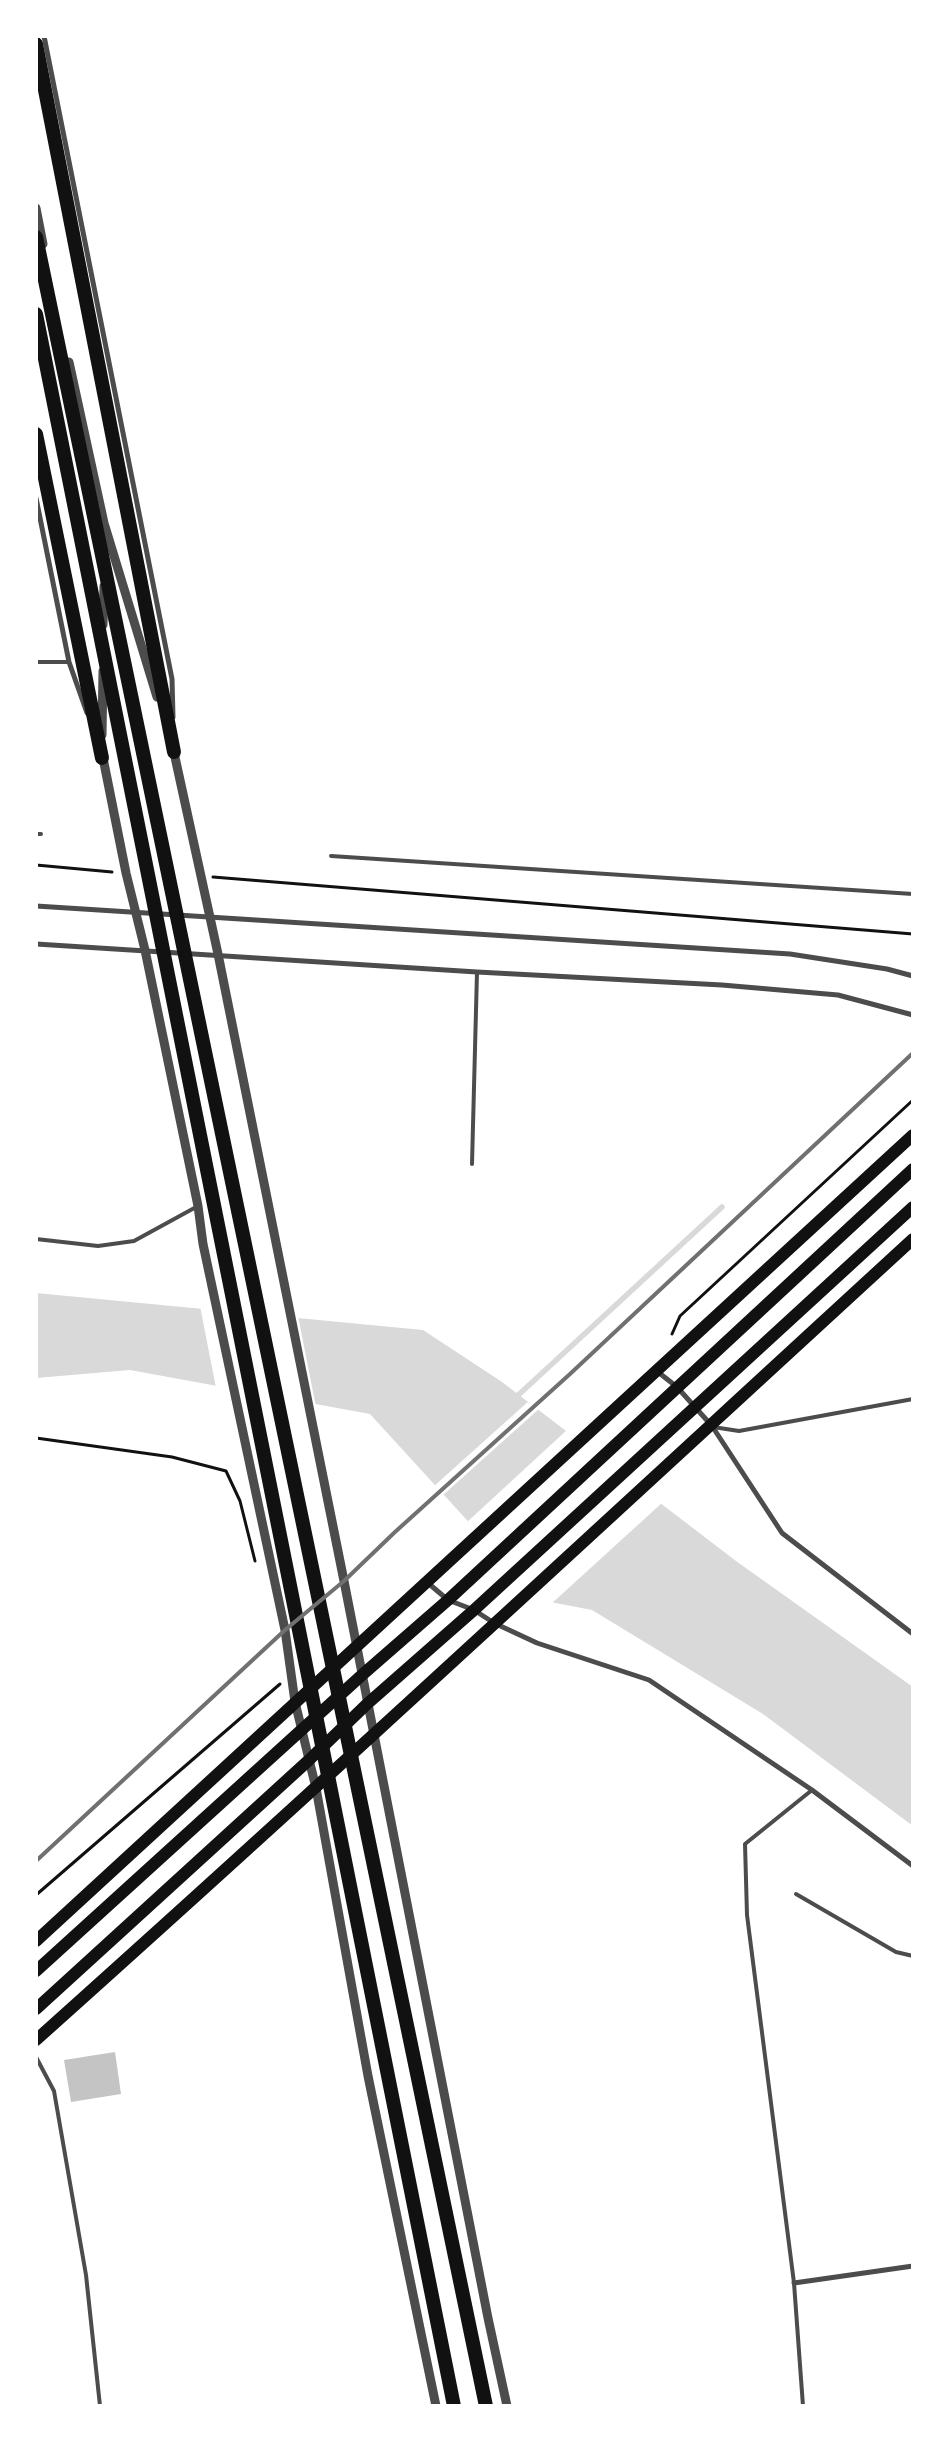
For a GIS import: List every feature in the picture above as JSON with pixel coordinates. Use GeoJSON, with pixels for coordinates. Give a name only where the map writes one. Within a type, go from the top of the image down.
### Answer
{"type":"FeatureCollection","features":[{"type":"Feature","properties":{"kind":"highway"},"geometry":{"type":"LineString","coordinates":[[36,44],[174,752]]}},
{"type":"Feature","properties":{"kind":"highway"},"geometry":{"type":"LineString","coordinates":[[36,238],[486,2406]]}},
{"type":"Feature","properties":{"kind":"highway"},"geometry":{"type":"LineString","coordinates":[[36,314],[454,2406]]}},
{"type":"Feature","properties":{"kind":"highway"},"geometry":{"type":"LineString","coordinates":[[36,434],[102,758]]}},
{"type":"Feature","properties":{"kind":"main road"},"geometry":{"type":"LineString","coordinates":[[36,1941],[425,1581],[657,1371],[913,1135]]}},
{"type":"Feature","properties":{"kind":"main road"},"geometry":{"type":"LineString","coordinates":[[36,1971],[362,1675],[448,1600],[913,1169]]}},
{"type":"Feature","properties":{"kind":"main road"},"geometry":{"type":"LineString","coordinates":[[36,2009],[309,1760],[367,1704],[474,1610],[913,1207]]}},
{"type":"Feature","properties":{"kind":"main road"},"geometry":{"type":"LineString","coordinates":[[36,2040],[316,1788],[373,1733],[712,1426],[913,1239]]}},
{"type":"Feature","properties":{"kind":"street"},"geometry":{"type":"LineString","coordinates":[[44,36],[172,678],[174,752]]}},
{"type":"Feature","properties":{"kind":"street"},"geometry":{"type":"LineString","coordinates":[[36,208],[104,523],[174,752],[208,916],[218,954],[507,2406]]}},
{"type":"Feature","properties":{"kind":"street"},"geometry":{"type":"LineString","coordinates":[[36,498],[69,662],[102,758],[126,873],[146,950],[204,1244],[285,1630],[295,1702],[316,1788],[368,2076],[436,2406]]}},
{"type":"Feature","properties":{"kind":"street"},"geometry":{"type":"LineString","coordinates":[[102,758],[104,523]]}},
{"type":"Feature","properties":{"kind":"street"},"geometry":{"type":"LineString","coordinates":[[36,906],[790,954],[887,969],[913,976]]}},
{"type":"Feature","properties":{"kind":"street"},"geometry":{"type":"LineString","coordinates":[[36,944],[218,954],[477,972],[722,984],[838,995],[913,1015]]}},
{"type":"Feature","properties":{"kind":"street"},"geometry":{"type":"LineString","coordinates":[[657,1371],[677,1387],[694,1409],[712,1426],[782,1533],[913,1634]]}},
{"type":"Feature","properties":{"kind":"street"},"geometry":{"type":"LineString","coordinates":[[425,1581],[448,1600],[474,1610],[537,1643],[649,1680],[812,1790],[913,1866]]}},
{"type":"Feature","properties":{"kind":"street"},"geometry":{"type":"LineString","coordinates":[[794,2284],[913,2266]]}},
{"type":"Feature","properties":{"kind":"lane"},"geometry":{"type":"LineString","coordinates":[[36,662],[69,662]]}},
{"type":"Feature","properties":{"kind":"lane"},"geometry":{"type":"LineString","coordinates":[[36,834],[42,834]]}},
{"type":"Feature","properties":{"kind":"lane"},"geometry":{"type":"LineString","coordinates":[[331,856],[913,894]]}},
{"type":"Feature","properties":{"kind":"lane"},"geometry":{"type":"LineString","coordinates":[[472,1164],[477,972]]}},
{"type":"Feature","properties":{"kind":"lane"},"geometry":{"type":"LineString","coordinates":[[36,1239],[98,1246],[134,1241],[198,1206]]}},
{"type":"Feature","properties":{"kind":"lane"},"geometry":{"type":"LineString","coordinates":[[712,1426],[739,1431],[913,1399]]}},
{"type":"Feature","properties":{"kind":"lane"},"geometry":{"type":"LineString","coordinates":[[803,2406],[794,2284],[747,1915],[746,1844],[812,1790]]}},
{"type":"Feature","properties":{"kind":"lane"},"geometry":{"type":"LineString","coordinates":[[796,1894],[896,1952],[913,1956]]}},
{"type":"Feature","properties":{"kind":"lane"},"geometry":{"type":"LineString","coordinates":[[36,2057],[54,2090],[86,2275],[100,2406]]}},
{"type":"Feature","properties":{"kind":"path"},"geometry":{"type":"LineString","coordinates":[[36,866],[126,873]]}},
{"type":"Feature","properties":{"kind":"path"},"geometry":{"type":"LineString","coordinates":[[200,876],[913,934]]}},
{"type":"Feature","properties":{"kind":"path"},"geometry":{"type":"LineString","coordinates":[[668,1343],[680,1316],[913,1100]]}},
{"type":"Feature","properties":{"kind":"path"},"geometry":{"type":"LineString","coordinates":[[36,1438],[172,1457],[226,1471],[240,1501],[255,1565]]}},
{"type":"Feature","properties":{"kind":"path"},"geometry":{"type":"LineString","coordinates":[[36,1895],[292,1674]]}},
{"type":"Feature","properties":{"kind":"shaded area"},"geometry":{"type":"Polygon","coordinates":[[[36,1293],[423,1330],[502,1382],[736,1561],[913,1687],[913,1826],[763,1714],[592,1610],[540,1600],[370,1414],[130,1370],[36,1378],[36,1293]]]}},
{"type":"Feature","properties":{"kind":"pier"},"geometry":{"type":"Polygon","coordinates":[[[200,1306],[298,1316],[316,1407],[216,1388],[200,1306]]]}},
{"type":"Feature","properties":{"kind":"pier"},"geometry":{"type":"Polygon","coordinates":[[[530,1400],[540,1408],[442,1496],[433,1487],[530,1400]]]}},
{"type":"Feature","properties":{"kind":"pier"},"geometry":{"type":"Polygon","coordinates":[[[568,1429],[663,1502],[550,1605],[538,1602],[466,1523],[568,1429]]]}},
{"type":"Feature","properties":{"kind":"building"},"geometry":{"type":"Polygon","coordinates":[[[115,2052],[121,2094],[71,2102],[64,2060],[115,2052]]]}},
{"type":"Feature","properties":{"kind":"waterway"},"geometry":{"type":"LineString","coordinates":[[514,1399],[722,1207]]}},
{"type":"Feature","properties":{"kind":"railway"},"geometry":{"type":"LineString","coordinates":[[36,1861],[285,1630],[344,1581],[395,1532],[570,1374],[913,1053]]}}]}
